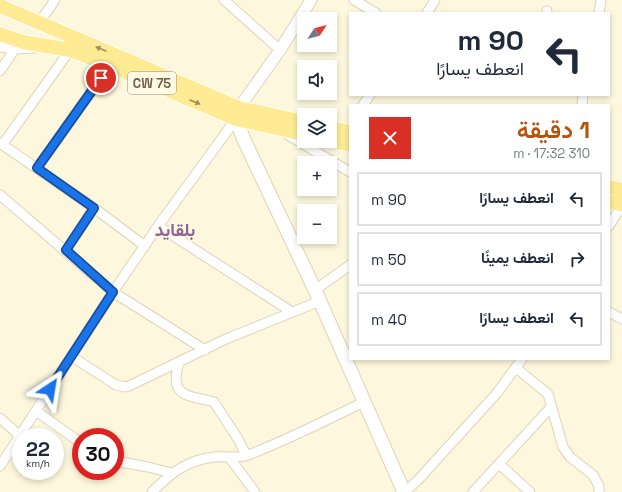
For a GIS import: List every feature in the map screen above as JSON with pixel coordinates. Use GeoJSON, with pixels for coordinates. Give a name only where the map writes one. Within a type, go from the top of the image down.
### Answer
{"type":"FeatureCollection","features":[{"type":"Feature","properties":{"kind":"main road","name":"CW 75"},"geometry":{"type":"LineString","coordinates":[[0,6],[39,23],[110,65],[238,114],[273,122],[297,131]]}},
{"type":"Feature","properties":{"kind":"main road","name":"CW 75"},"geometry":{"type":"LineString","coordinates":[[0,34],[18,41],[43,47],[74,45],[238,114]]}},
{"type":"Feature","properties":{"kind":"main road"},"geometry":{"type":"LineString","coordinates":[[238,114],[244,140],[317,295],[405,492]]}},
{"type":"Feature","properties":{"kind":"main road","name":"CW 75"},"geometry":{"type":"LineString","coordinates":[[273,122],[297,122]]}},
{"type":"Feature","properties":{"kind":"main road"},"geometry":{"type":"LineString","coordinates":[[337,129],[349,132]]}},
{"type":"Feature","properties":{"kind":"main road"},"geometry":{"type":"LineString","coordinates":[[337,141],[349,144]]}},
{"type":"Feature","properties":{"kind":"main road"},"geometry":{"type":"LineString","coordinates":[[610,187],[622,190]]}},
{"type":"Feature","properties":{"kind":"main road"},"geometry":{"type":"LineString","coordinates":[[610,202],[622,205]]}},
{"type":"Feature","properties":{"kind":"street"},"geometry":{"type":"LineString","coordinates":[[39,23],[55,0]]}},
{"type":"Feature","properties":{"kind":"street"},"geometry":{"type":"LineString","coordinates":[[224,0],[280,50]]}},
{"type":"Feature","properties":{"kind":"street"},"geometry":{"type":"LineString","coordinates":[[25,428],[113,292],[238,114],[311,0]]}},
{"type":"Feature","properties":{"kind":"street"},"geometry":{"type":"LineString","coordinates":[[354,0],[374,12]]}},
{"type":"Feature","properties":{"kind":"street"},"geometry":{"type":"LineString","coordinates":[[428,12],[435,0]]}},
{"type":"Feature","properties":{"kind":"street"},"geometry":{"type":"LineString","coordinates":[[599,12],[601,0]]}},
{"type":"Feature","properties":{"kind":"street"},"geometry":{"type":"LineString","coordinates":[[74,45],[1,144],[94,208],[145,246]]}},
{"type":"Feature","properties":{"kind":"street"},"geometry":{"type":"LineString","coordinates":[[0,47],[15,49],[43,47]]}},
{"type":"Feature","properties":{"kind":"street"},"geometry":{"type":"LineString","coordinates":[[0,71],[15,49]]}},
{"type":"Feature","properties":{"kind":"street"},"geometry":{"type":"LineString","coordinates":[[37,168],[110,65]]}},
{"type":"Feature","properties":{"kind":"street"},"geometry":{"type":"LineString","coordinates":[[273,122],[297,140],[349,171]]}},
{"type":"Feature","properties":{"kind":"street"},"geometry":{"type":"LineString","coordinates":[[0,195],[66,250],[113,292],[204,350]]}},
{"type":"Feature","properties":{"kind":"street"},"geometry":{"type":"LineString","coordinates":[[610,224],[622,205]]}},
{"type":"Feature","properties":{"kind":"street"},"geometry":{"type":"LineString","coordinates":[[66,250],[94,208]]}},
{"type":"Feature","properties":{"kind":"street"},"geometry":{"type":"LineString","coordinates":[[158,226],[292,312]]}},
{"type":"Feature","properties":{"kind":"street"},"geometry":{"type":"LineString","coordinates":[[71,356],[116,385],[125,387],[129,386],[204,350],[292,312],[317,295],[349,266]]}},
{"type":"Feature","properties":{"kind":"street"},"geometry":{"type":"LineString","coordinates":[[610,313],[622,319]]}},
{"type":"Feature","properties":{"kind":"street"},"geometry":{"type":"LineString","coordinates":[[405,492],[419,480],[497,393],[521,360]]}},
{"type":"Feature","properties":{"kind":"street"},"geometry":{"type":"LineString","coordinates":[[179,362],[175,380],[179,390],[185,395],[214,402],[238,439],[246,456]]}},
{"type":"Feature","properties":{"kind":"street"},"geometry":{"type":"LineString","coordinates":[[516,368],[548,394],[562,447],[570,457],[593,475],[600,486],[599,492]]}},
{"type":"Feature","properties":{"kind":"street"},"geometry":{"type":"LineString","coordinates":[[152,492],[172,473],[188,464],[215,457],[246,456],[281,442],[364,402]]}},
{"type":"Feature","properties":{"kind":"street"},"geometry":{"type":"LineString","coordinates":[[473,492],[552,406]]}},
{"type":"Feature","properties":{"kind":"street"},"geometry":{"type":"LineString","coordinates":[[36,411],[72,437]]}},
{"type":"Feature","properties":{"kind":"street"},"geometry":{"type":"LineString","coordinates":[[0,418],[12,429]]}},
{"type":"Feature","properties":{"kind":"street"},"geometry":{"type":"LineString","coordinates":[[0,466],[12,448]]}},
{"type":"Feature","properties":{"kind":"street"},"geometry":{"type":"LineString","coordinates":[[229,457],[254,492]]}},
{"type":"Feature","properties":{"kind":"street"},"geometry":{"type":"LineString","coordinates":[[124,463],[172,473]]}},
{"type":"Feature","properties":{"kind":"street"},"geometry":{"type":"LineString","coordinates":[[499,464],[530,492]]}},
{"type":"Feature","properties":{"kind":"district","name":"بلقايد"},"geometry":{"type":"Point","coordinates":[175,230]}},
{"type":"Feature","properties":{"kind":"route"},"geometry":{"type":"LineString","coordinates":[[50,389],[113,292],[66,250],[94,208],[37,168],[101,78]]}}]}
